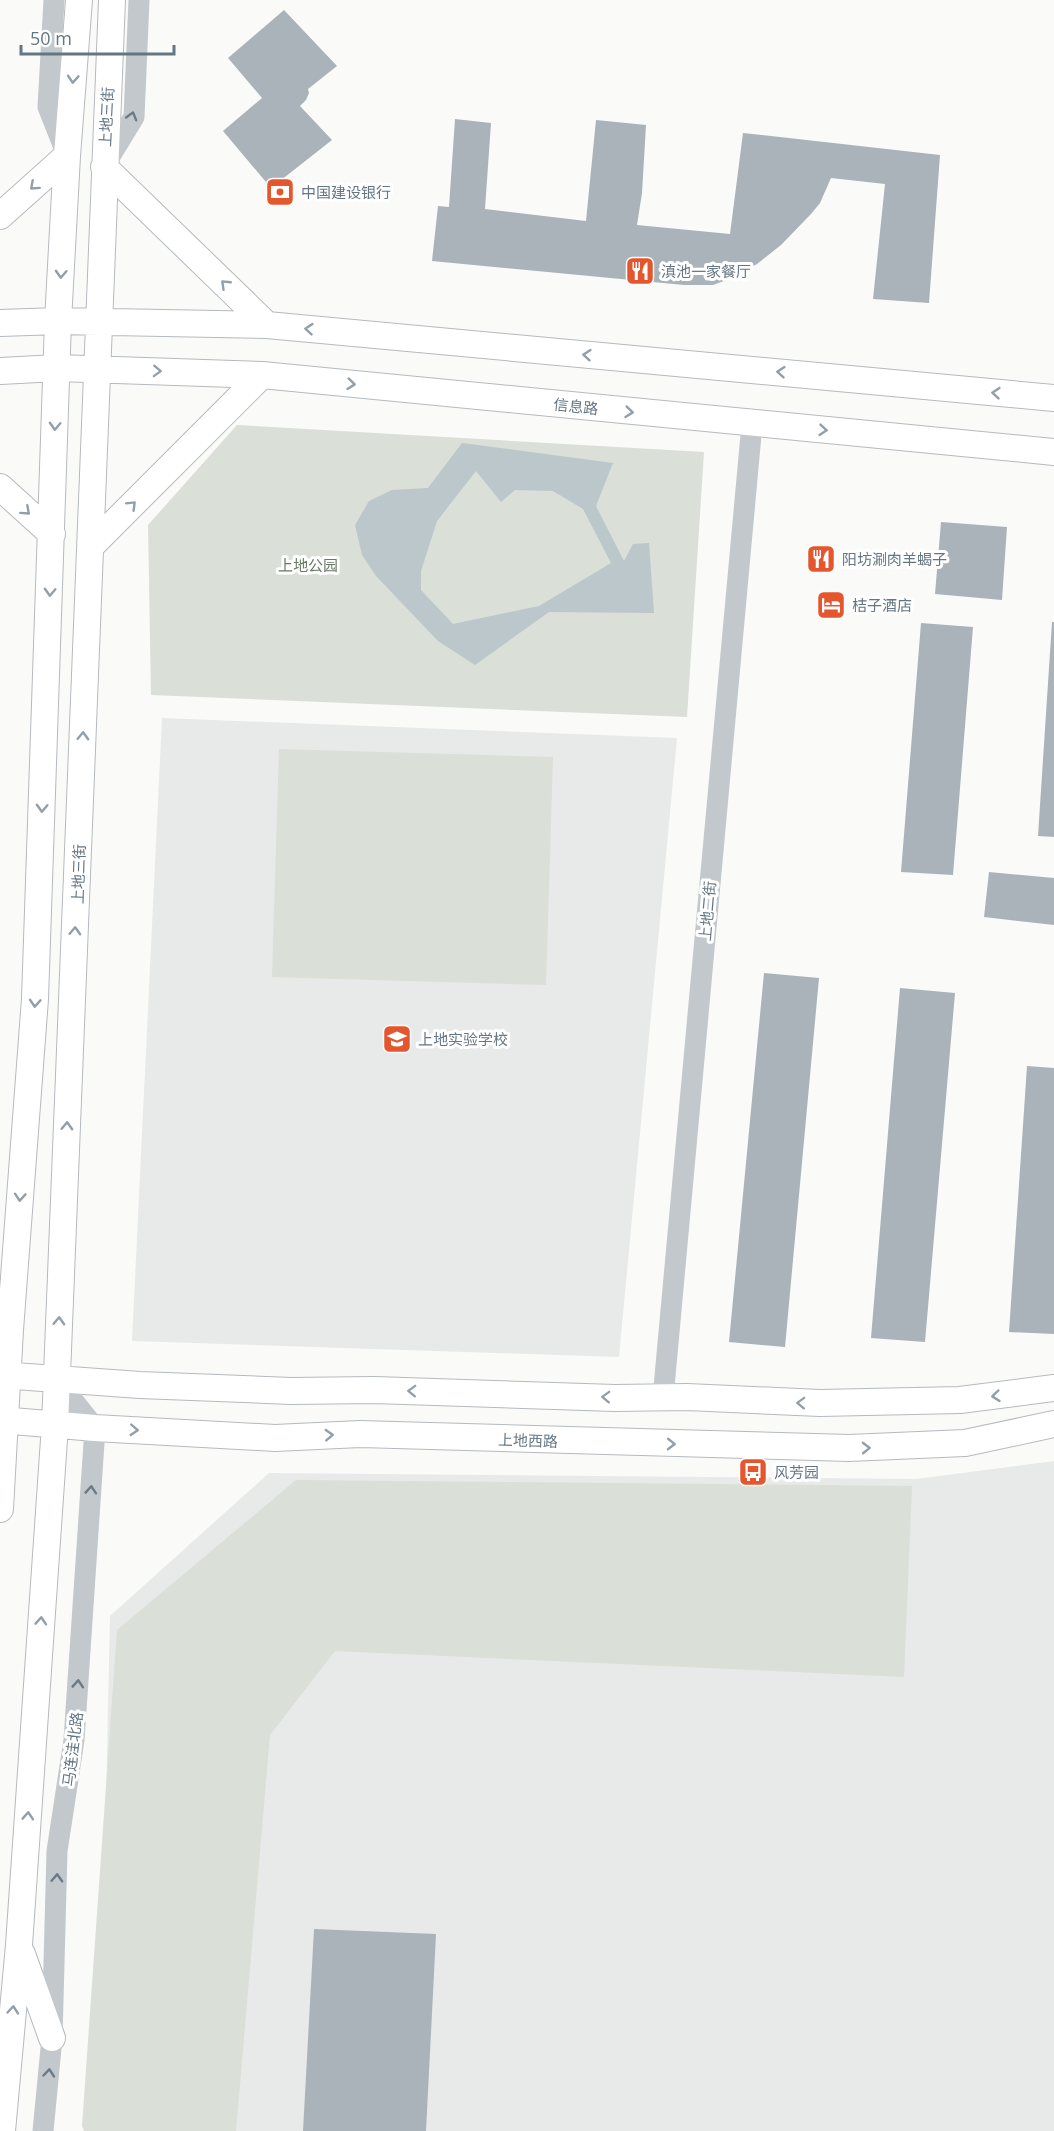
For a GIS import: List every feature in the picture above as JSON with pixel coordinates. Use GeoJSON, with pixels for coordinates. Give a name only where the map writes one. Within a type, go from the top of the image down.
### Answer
{"type":"FeatureCollection","features":[{"type":"Feature","properties":{"kind":"main road"},"geometry":{"type":"LineString","coordinates":[[0,1509],[4,1375],[35,999],[58,321],[79,0]]}},
{"type":"Feature","properties":{"kind":"main road","name":"上地三街"},"geometry":{"type":"LineString","coordinates":[[55,1425],[112,0]]}},
{"type":"Feature","properties":{"kind":"main road"},"geometry":{"type":"LineString","coordinates":[[0,216],[67,156]]}},
{"type":"Feature","properties":{"kind":"main road"},"geometry":{"type":"LineString","coordinates":[[104,167],[267,325]]}},
{"type":"Feature","properties":{"kind":"main road"},"geometry":{"type":"LineString","coordinates":[[0,323],[99,321],[267,325],[1054,398]]}},
{"type":"Feature","properties":{"kind":"main road","name":"信息路"},"geometry":{"type":"LineString","coordinates":[[0,371],[57,368],[262,375],[1054,452]]}},
{"type":"Feature","properties":{"kind":"main road"},"geometry":{"type":"LineString","coordinates":[[91,546],[262,375]]}},
{"type":"Feature","properties":{"kind":"main road"},"geometry":{"type":"LineString","coordinates":[[0,488],[52,534]]}},
{"type":"Feature","properties":{"kind":"main road"},"geometry":{"type":"LineString","coordinates":[[4,1375],[141,1385],[291,1391],[374,1390],[820,1403],[960,1400],[1054,1388]]}},
{"type":"Feature","properties":{"kind":"main road","name":"上地西路"},"geometry":{"type":"LineString","coordinates":[[2,1420],[95,1428],[275,1438],[360,1434],[849,1448],[965,1443],[1054,1424]]}},
{"type":"Feature","properties":{"kind":"main road"},"geometry":{"type":"LineString","coordinates":[[2,2131],[19,1945],[55,1425]]}},
{"type":"Feature","properties":{"kind":"main road"},"geometry":{"type":"LineString","coordinates":[[19,1945],[52,2038]]}},
{"type":"Feature","properties":{"kind":"street"},"geometry":{"type":"LineString","coordinates":[[54,0],[48,107],[67,156]]}},
{"type":"Feature","properties":{"kind":"street","name":"上地三街"},"geometry":{"type":"LineString","coordinates":[[104,167],[134,117],[140,0]]}},
{"type":"Feature","properties":{"kind":"street","name":"上地二街"},"geometry":{"type":"LineString","coordinates":[[663,1398],[752,424]]}},
{"type":"Feature","properties":{"kind":"street"},"geometry":{"type":"LineString","coordinates":[[56,1379],[95,1428]]}},
{"type":"Feature","properties":{"kind":"street","name":"马连洼北路"},"geometry":{"type":"LineString","coordinates":[[43,2131],[52,2038],[57,1851],[75,1740],[95,1428]]}},
{"type":"Feature","properties":{"kind":"shaded area"},"geometry":{"type":"Polygon","coordinates":[[[462,443],[613,463],[596,506],[624,561],[633,544],[649,543],[654,613],[549,612],[475,665],[438,641],[376,576],[362,555],[355,525],[369,501],[392,490],[428,488],[462,443]],[[476,471],[437,521],[421,571],[421,590],[453,624],[539,606],[611,563],[583,509],[553,491],[515,490],[501,502],[476,471]]]}},
{"type":"Feature","properties":{"kind":"shaded area","name":"上地实验学校"},"geometry":{"type":"Polygon","coordinates":[[[162,718],[677,738],[619,1357],[132,1341],[162,718]]]}},
{"type":"Feature","properties":{"kind":"shaded area"},"geometry":{"type":"Polygon","coordinates":[[[1054,1461],[1054,2131],[99,2131],[110,1616],[269,1473],[916,1479],[1054,1461]]]}},
{"type":"Feature","properties":{"kind":"green space","name":"上地公园"},"geometry":{"type":"Polygon","coordinates":[[[237,425],[704,452],[687,717],[151,695],[148,525],[237,425]]]}},
{"type":"Feature","properties":{"kind":"green space"},"geometry":{"type":"Polygon","coordinates":[[[279,749],[553,757],[546,985],[272,977],[279,749]]]}},
{"type":"Feature","properties":{"kind":"green space"},"geometry":{"type":"Polygon","coordinates":[[[296,1480],[912,1486],[904,1677],[335,1651],[270,1735],[236,2131],[84,2131],[82,2126],[117,1630],[296,1480]]]}},
{"type":"Feature","properties":{"kind":"building"},"geometry":{"type":"Polygon","coordinates":[[[284,10],[337,66],[308,89],[306,100],[300,106],[332,140],[271,188],[223,131],[262,98],[228,58],[284,10]]]}},
{"type":"Feature","properties":{"kind":"building"},"geometry":{"type":"Polygon","coordinates":[[[455,119],[491,123],[485,209],[586,221],[596,120],[646,125],[642,193],[637,225],[730,234],[743,133],[940,155],[929,303],[873,299],[885,184],[831,178],[820,203],[781,245],[757,264],[713,285],[684,285],[432,261],[438,206],[449,207],[455,119]]]}},
{"type":"Feature","properties":{"kind":"building"},"geometry":{"type":"Polygon","coordinates":[[[941,522],[1007,527],[1002,600],[935,594],[941,522]]]}},
{"type":"Feature","properties":{"kind":"building"},"geometry":{"type":"Polygon","coordinates":[[[1052,622],[1054,622],[1054,837],[1038,836],[1052,622]]]}},
{"type":"Feature","properties":{"kind":"building"},"geometry":{"type":"Polygon","coordinates":[[[921,623],[973,627],[953,875],[901,872],[921,623]]]}},
{"type":"Feature","properties":{"kind":"building"},"geometry":{"type":"Polygon","coordinates":[[[989,872],[1054,878],[1054,925],[984,917],[989,872]]]}},
{"type":"Feature","properties":{"kind":"building"},"geometry":{"type":"Polygon","coordinates":[[[764,973],[819,978],[785,1347],[729,1342],[764,973]]]}},
{"type":"Feature","properties":{"kind":"building"},"geometry":{"type":"Polygon","coordinates":[[[900,988],[955,993],[925,1342],[871,1338],[900,988]]]}},
{"type":"Feature","properties":{"kind":"building"},"geometry":{"type":"Polygon","coordinates":[[[1027,1066],[1054,1068],[1054,1334],[1009,1332],[1027,1066]]]}},
{"type":"Feature","properties":{"kind":"building"},"geometry":{"type":"Polygon","coordinates":[[[314,1929],[436,1934],[426,2131],[303,2131],[314,1929]]]}},
{"type":"Feature","properties":{"kind":"place","name":"中国建设银行"},"geometry":{"type":"Point","coordinates":[280,192]}},
{"type":"Feature","properties":{"kind":"place","name":"滇池一家餐厅"},"geometry":{"type":"Point","coordinates":[640,271]}},
{"type":"Feature","properties":{"kind":"place","name":"阳坊涮肉羊蝎子"},"geometry":{"type":"Point","coordinates":[821,559]}},
{"type":"Feature","properties":{"kind":"place","name":"桔子酒店"},"geometry":{"type":"Point","coordinates":[831,605]}},
{"type":"Feature","properties":{"kind":"place","name":"上地实验学校"},"geometry":{"type":"Point","coordinates":[397,1039]}},
{"type":"Feature","properties":{"kind":"place","name":"风芳园"},"geometry":{"type":"Point","coordinates":[753,1472]}}]}
